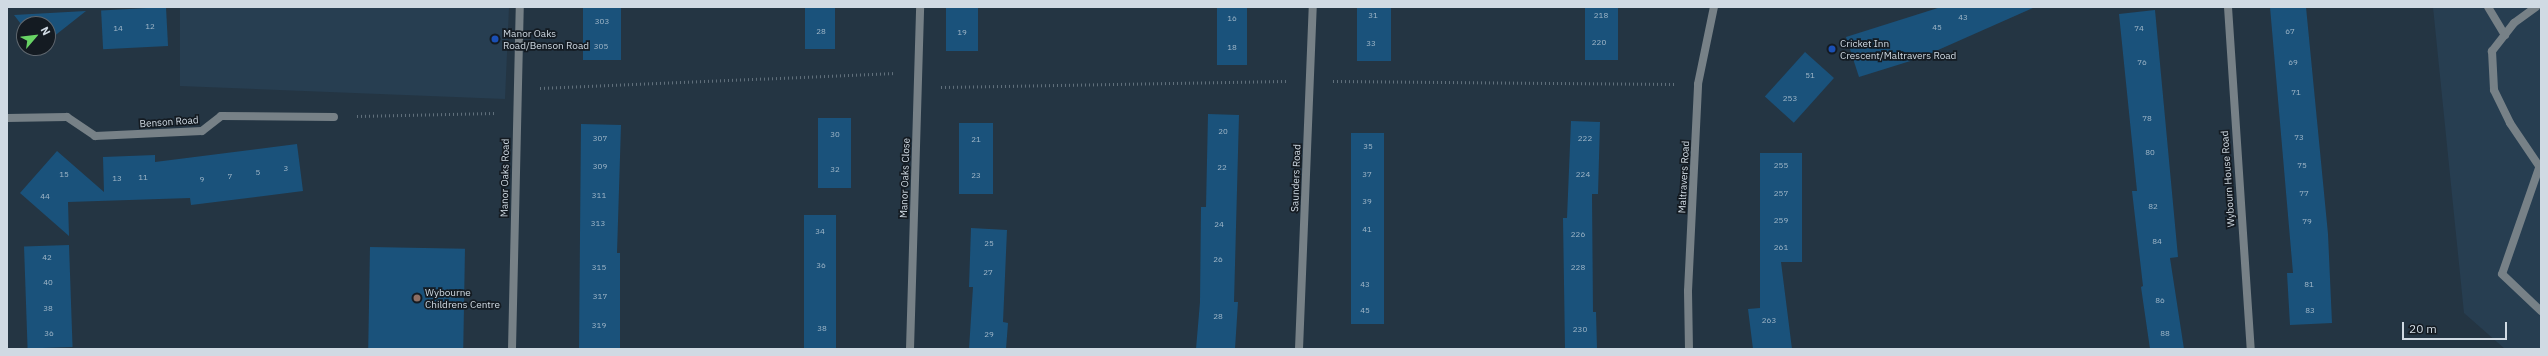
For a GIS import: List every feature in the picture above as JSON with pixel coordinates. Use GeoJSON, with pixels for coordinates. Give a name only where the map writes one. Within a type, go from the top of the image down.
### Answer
{"type":"FeatureCollection","features":[{"type":"Feature","properties":{"kind":"street","name":"Manor Oaks Road"},"geometry":{"type":"LineString","coordinates":[[512,349],[516,113],[520,7]]}},
{"type":"Feature","properties":{"kind":"street","name":"Manor Oaks Close"},"geometry":{"type":"LineString","coordinates":[[910,349],[920,7]]}},
{"type":"Feature","properties":{"kind":"street","name":"Saunders Road"},"geometry":{"type":"LineString","coordinates":[[1299,349],[1313,7]]}},
{"type":"Feature","properties":{"kind":"street","name":"Maltravers Road"},"geometry":{"type":"LineString","coordinates":[[1689,349],[1688,291],[1698,84],[1714,7]]}},
{"type":"Feature","properties":{"kind":"street","name":"Wybourn House Road"},"geometry":{"type":"LineString","coordinates":[[2228,7],[2251,349]]}},
{"type":"Feature","properties":{"kind":"street"},"geometry":{"type":"LineString","coordinates":[[2488,7],[2505,35]]}},
{"type":"Feature","properties":{"kind":"street"},"geometry":{"type":"LineString","coordinates":[[2536,7],[2514,23],[2492,51],[2494,90],[2510,123],[2540,168],[2502,274],[2541,311]]}},
{"type":"Feature","properties":{"kind":"street","name":"Benson Road"},"geometry":{"type":"LineString","coordinates":[[7,118],[67,117],[95,136],[202,131],[221,116],[334,117]]}},
{"type":"Feature","properties":{"kind":"path"},"geometry":{"type":"LineString","coordinates":[[517,89],[918,72]]}},
{"type":"Feature","properties":{"kind":"path"},"geometry":{"type":"LineString","coordinates":[[334,117],[516,113]]}},
{"type":"Feature","properties":{"kind":"shaded area"},"geometry":{"type":"Polygon","coordinates":[[[180,7],[509,7],[505,99],[180,86],[180,7]]]}},
{"type":"Feature","properties":{"kind":"shaded area"},"geometry":{"type":"Polygon","coordinates":[[[2433,7],[2541,7],[2541,349],[2505,349],[2464,313],[2433,7]]]}},
{"type":"Feature","properties":{"kind":"building"},"geometry":{"type":"Polygon","coordinates":[[[166,7],[168,46],[103,49],[101,10],[166,7]]]}},
{"type":"Feature","properties":{"kind":"building"},"geometry":{"type":"Polygon","coordinates":[[[583,7],[621,7],[621,60],[583,60],[583,7]]]}},
{"type":"Feature","properties":{"kind":"building"},"geometry":{"type":"Polygon","coordinates":[[[805,7],[835,7],[835,49],[805,49],[805,7]]]}},
{"type":"Feature","properties":{"kind":"building"},"geometry":{"type":"Polygon","coordinates":[[[946,7],[978,7],[978,51],[946,51],[946,7]]]}},
{"type":"Feature","properties":{"kind":"building"},"geometry":{"type":"Polygon","coordinates":[[[1217,7],[1247,7],[1247,65],[1217,65],[1217,7]]]}},
{"type":"Feature","properties":{"kind":"building"},"geometry":{"type":"Polygon","coordinates":[[[1357,7],[1391,7],[1391,61],[1357,61],[1357,7]]]}},
{"type":"Feature","properties":{"kind":"building"},"geometry":{"type":"Polygon","coordinates":[[[1585,7],[1618,7],[1618,60],[1585,60],[1585,7]]]}},
{"type":"Feature","properties":{"kind":"building"},"geometry":{"type":"Polygon","coordinates":[[[1941,7],[2035,7],[1920,58],[1859,77],[1846,37],[1941,7]]]}},
{"type":"Feature","properties":{"kind":"building"},"geometry":{"type":"Polygon","coordinates":[[[2270,7],[2306,7],[2328,234],[2332,323],[2290,325],[2287,273],[2293,273],[2270,7]]]}},
{"type":"Feature","properties":{"kind":"building"},"geometry":{"type":"Polygon","coordinates":[[[2155,10],[2178,257],[2170,258],[2184,349],[2150,349],[2141,287],[2143,286],[2132,191],[2137,191],[2119,14],[2155,10]]]}},
{"type":"Feature","properties":{"kind":"building"},"geometry":{"type":"Polygon","coordinates":[[[86,11],[56,35],[56,16],[16,16],[16,18],[14,15],[86,11]]]}},
{"type":"Feature","properties":{"kind":"building"},"geometry":{"type":"Polygon","coordinates":[[[1805,52],[1834,78],[1794,123],[1765,97],[1805,52]]]}},
{"type":"Feature","properties":{"kind":"building"},"geometry":{"type":"Polygon","coordinates":[[[1208,114],[1239,115],[1234,302],[1238,302],[1235,349],[1196,349],[1200,302],[1201,207],[1206,207],[1208,114]]]}},
{"type":"Feature","properties":{"kind":"building"},"geometry":{"type":"Polygon","coordinates":[[[818,118],[851,118],[851,188],[818,188],[818,118]]]}},
{"type":"Feature","properties":{"kind":"building"},"geometry":{"type":"Polygon","coordinates":[[[1571,121],[1600,122],[1598,194],[1592,194],[1593,312],[1596,312],[1597,349],[1565,349],[1563,218],[1567,218],[1571,121]]]}},
{"type":"Feature","properties":{"kind":"building"},"geometry":{"type":"Polygon","coordinates":[[[959,123],[993,123],[993,194],[959,194],[959,123]]]}},
{"type":"Feature","properties":{"kind":"building"},"geometry":{"type":"Polygon","coordinates":[[[581,124],[621,125],[617,253],[620,253],[620,349],[579,349],[581,124]]]}},
{"type":"Feature","properties":{"kind":"building"},"geometry":{"type":"Polygon","coordinates":[[[1351,133],[1384,133],[1384,324],[1351,324],[1351,133]]]}},
{"type":"Feature","properties":{"kind":"building"},"geometry":{"type":"Polygon","coordinates":[[[297,144],[303,191],[191,205],[190,198],[68,202],[69,236],[20,193],[57,151],[104,192],[103,157],[155,155],[155,162],[297,144]]]}},
{"type":"Feature","properties":{"kind":"building"},"geometry":{"type":"Polygon","coordinates":[[[1760,153],[1802,153],[1802,262],[1781,262],[1792,349],[1753,349],[1748,309],[1760,308],[1760,153]]]}},
{"type":"Feature","properties":{"kind":"building"},"geometry":{"type":"Polygon","coordinates":[[[804,215],[836,215],[836,349],[804,349],[804,215]]]}},
{"type":"Feature","properties":{"kind":"building"},"geometry":{"type":"Polygon","coordinates":[[[971,228],[1007,230],[1003,322],[1008,323],[1006,349],[969,349],[973,287],[969,287],[971,228]]]}},
{"type":"Feature","properties":{"kind":"building"},"geometry":{"type":"Polygon","coordinates":[[[69,245],[73,347],[28,349],[24,247],[69,245]]]}},
{"type":"Feature","properties":{"kind":"building","name":"Wybourne Childrens Centre"},"geometry":{"type":"Polygon","coordinates":[[[370,247],[465,249],[463,349],[368,349],[370,247]]]}},
{"type":"Feature","properties":{"kind":"place","name":"Manor Oaks Road/Benson Road"},"geometry":{"type":"Point","coordinates":[495,39]}},
{"type":"Feature","properties":{"kind":"place","name":"Cricket Inn Crescent/Maltravers Road"},"geometry":{"type":"Point","coordinates":[1832,49]}},
{"type":"Feature","properties":{"kind":"place","name":"Wybourne Childrens Centre"},"geometry":{"type":"Point","coordinates":[417,298]}}]}
